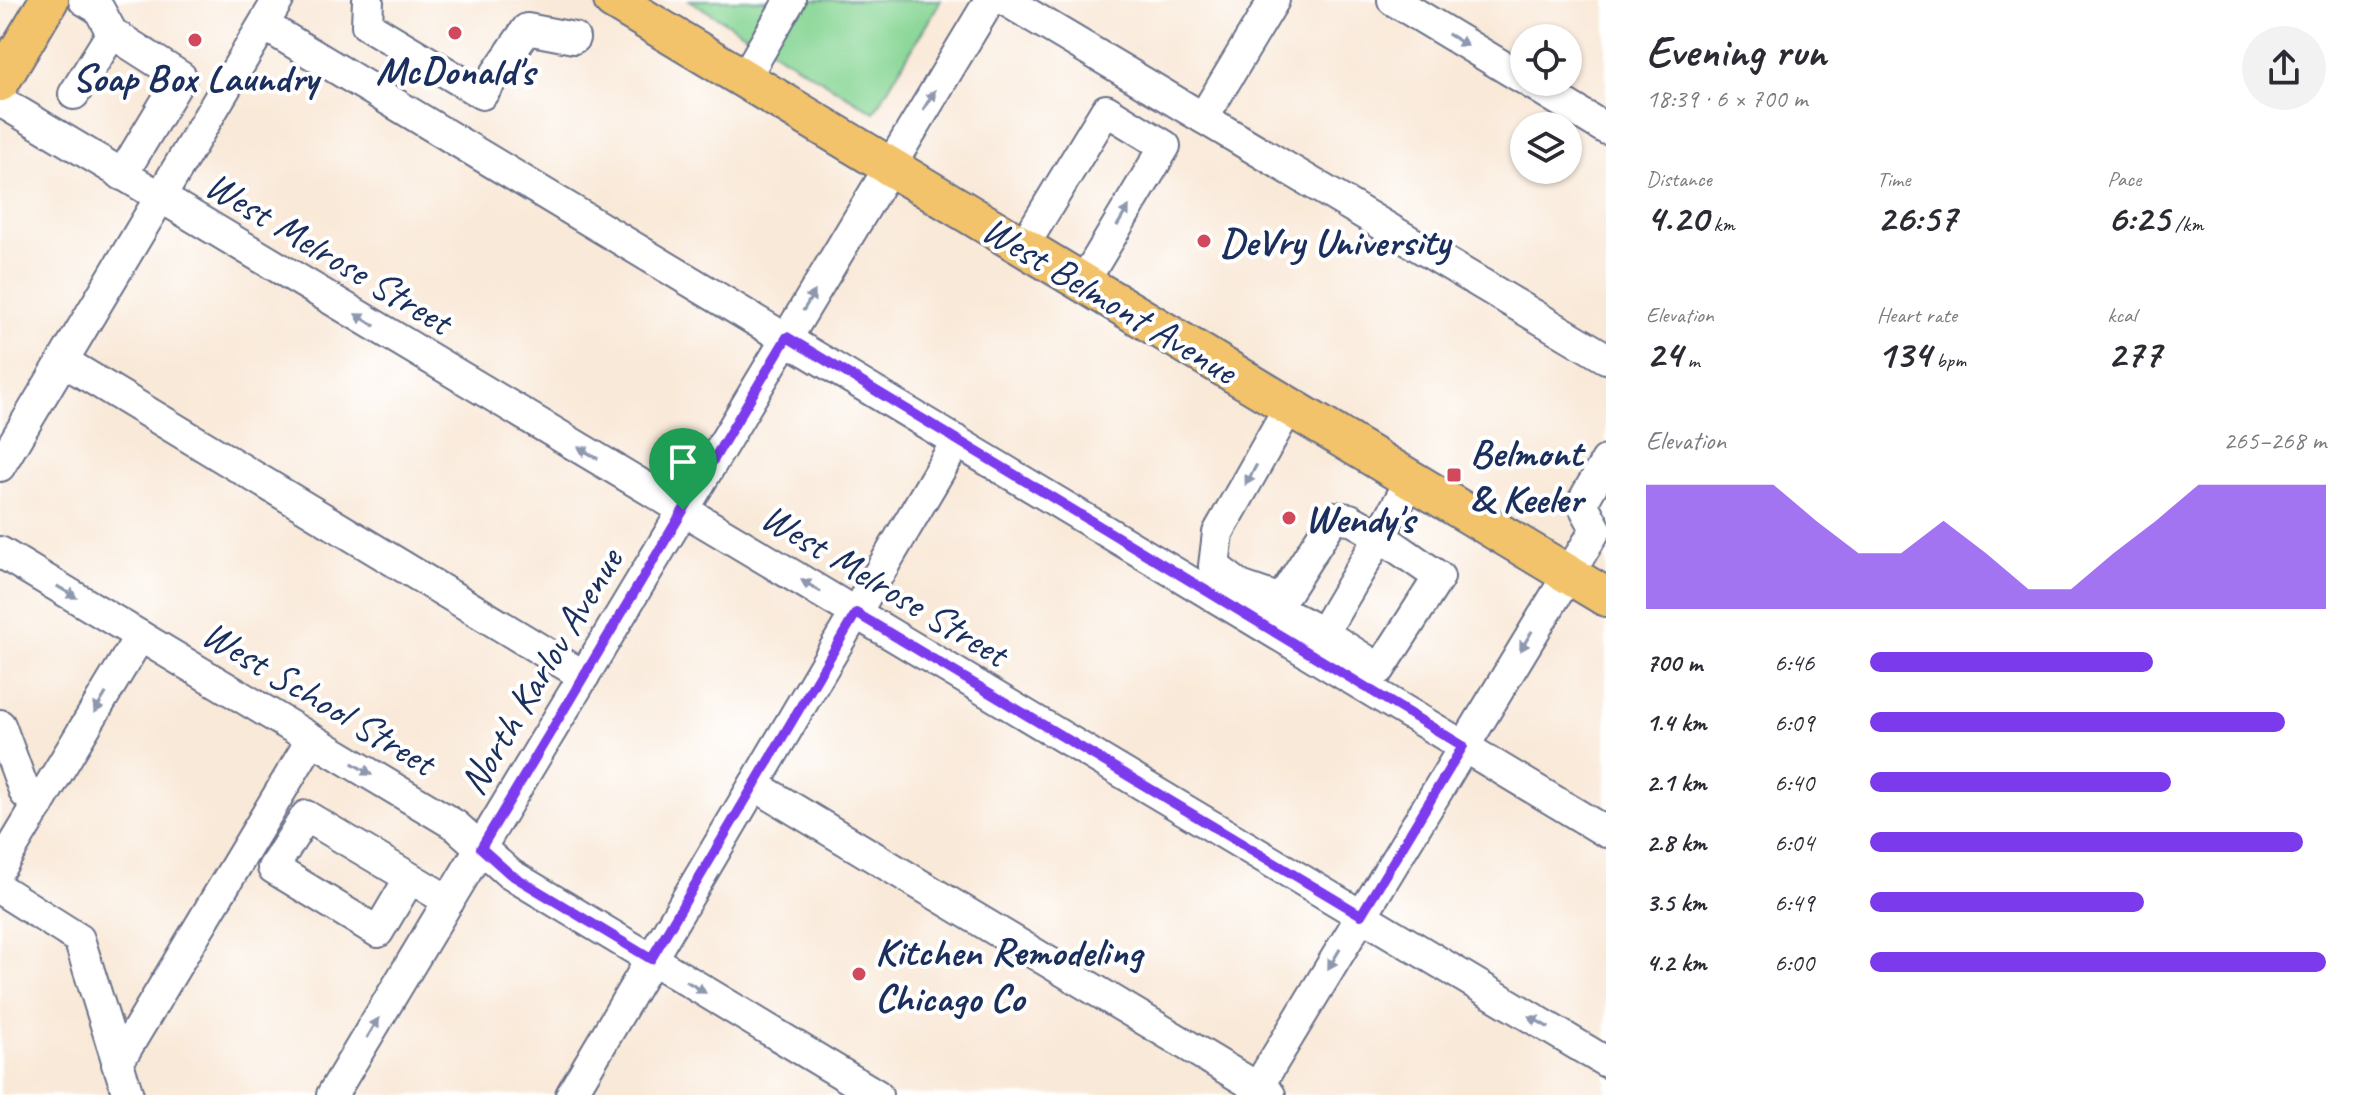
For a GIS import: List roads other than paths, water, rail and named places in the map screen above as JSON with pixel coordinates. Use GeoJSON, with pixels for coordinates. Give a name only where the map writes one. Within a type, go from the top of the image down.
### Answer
{"type":"FeatureCollection","features":[{"type":"Feature","properties":{"kind":"main road"},"geometry":{"type":"LineString","coordinates":[[0,82],[49,0]]}},
{"type":"Feature","properties":{"kind":"main road","name":"West Belmont Avenue"},"geometry":{"type":"LineString","coordinates":[[613,0],[1606,597]]}},
{"type":"Feature","properties":{"kind":"street"},"geometry":{"type":"LineString","coordinates":[[84,0],[99,9],[112,33],[181,77],[122,175]]}},
{"type":"Feature","properties":{"kind":"street"},"geometry":{"type":"LineString","coordinates":[[368,0],[367,25],[482,94],[527,29],[574,38]]}},
{"type":"Feature","properties":{"kind":"street"},"geometry":{"type":"LineString","coordinates":[[744,79],[790,0]]}},
{"type":"Feature","properties":{"kind":"street","name":"North Karlov Avenue"},"geometry":{"type":"LineString","coordinates":[[332,1095],[990,0]]}},
{"type":"Feature","properties":{"kind":"street"},"geometry":{"type":"LineString","coordinates":[[1005,0],[1606,358]]}},
{"type":"Feature","properties":{"kind":"street"},"geometry":{"type":"LineString","coordinates":[[1203,118],[1274,0]]}},
{"type":"Feature","properties":{"kind":"street"},"geometry":{"type":"LineString","coordinates":[[1393,0],[1510,71]]}},
{"type":"Feature","properties":{"kind":"street"},"geometry":{"type":"LineString","coordinates":[[0,466],[271,12],[787,337],[1606,832]]}},
{"type":"Feature","properties":{"kind":"street"},"geometry":{"type":"LineString","coordinates":[[74,94],[112,33]]}},
{"type":"Feature","properties":{"kind":"street"},"geometry":{"type":"LineString","coordinates":[[1551,96],[1606,129]]}},
{"type":"Feature","properties":{"kind":"street","name":"West Melrose Street"},"geometry":{"type":"LineString","coordinates":[[0,101],[1606,1062]]}},
{"type":"Feature","properties":{"kind":"street"},"geometry":{"type":"LineString","coordinates":[[1023,247],[1106,110],[1165,146],[1083,283]]}},
{"type":"Feature","properties":{"kind":"street"},"geometry":{"type":"LineString","coordinates":[[63,361],[584,676]]}},
{"type":"Feature","properties":{"kind":"street"},"geometry":{"type":"LineString","coordinates":[[1281,600],[1240,586],[1214,566],[1218,533],[1289,407]]}},
{"type":"Feature","properties":{"kind":"street"},"geometry":{"type":"LineString","coordinates":[[571,1095],[957,441]]}},
{"type":"Feature","properties":{"kind":"street"},"geometry":{"type":"LineString","coordinates":[[754,785],[1260,1093],[1361,915],[1566,574],[1601,530],[1582,503],[1606,461]]}},
{"type":"Feature","properties":{"kind":"street"},"geometry":{"type":"LineString","coordinates":[[1323,633],[1411,480]]}},
{"type":"Feature","properties":{"kind":"street"},"geometry":{"type":"LineString","coordinates":[[1334,517],[1350,519],[1380,536],[1439,577],[1380,669],[1284,613],[1281,600],[1334,517]]}},
{"type":"Feature","properties":{"kind":"street","name":"West School Street"},"geometry":{"type":"LineString","coordinates":[[0,552],[455,825],[510,874],[877,1095]]}},
{"type":"Feature","properties":{"kind":"street"},"geometry":{"type":"LineString","coordinates":[[0,868],[140,636]]}},
{"type":"Feature","properties":{"kind":"street"},"geometry":{"type":"LineString","coordinates":[[0,725],[25,793],[38,806]]}},
{"type":"Feature","properties":{"kind":"street"},"geometry":{"type":"LineString","coordinates":[[117,1064],[312,739]]}},
{"type":"Feature","properties":{"kind":"street"},"geometry":{"type":"LineString","coordinates":[[410,878],[449,901]]}},
{"type":"Feature","properties":{"kind":"street"},"geometry":{"type":"LineString","coordinates":[[0,889],[79,939],[128,1095]]}},
{"type":"Feature","properties":{"kind":"place","name":"McDonald's"},"geometry":{"type":"Point","coordinates":[455,33]}},
{"type":"Feature","properties":{"kind":"place","name":"Soap Box Laundry"},"geometry":{"type":"Point","coordinates":[195,40]}},
{"type":"Feature","properties":{"kind":"place","name":"DeVry University"},"geometry":{"type":"Point","coordinates":[1204,241]}},
{"type":"Feature","properties":{"kind":"place","name":"Belmont & Keeler"},"geometry":{"type":"Point","coordinates":[1454,475]}},
{"type":"Feature","properties":{"kind":"place","name":"Wendy's"},"geometry":{"type":"Point","coordinates":[1289,518]}},
{"type":"Feature","properties":{"kind":"place","name":"Kitchen Remodeling Chicago Co"},"geometry":{"type":"Point","coordinates":[859,974]}}]}
